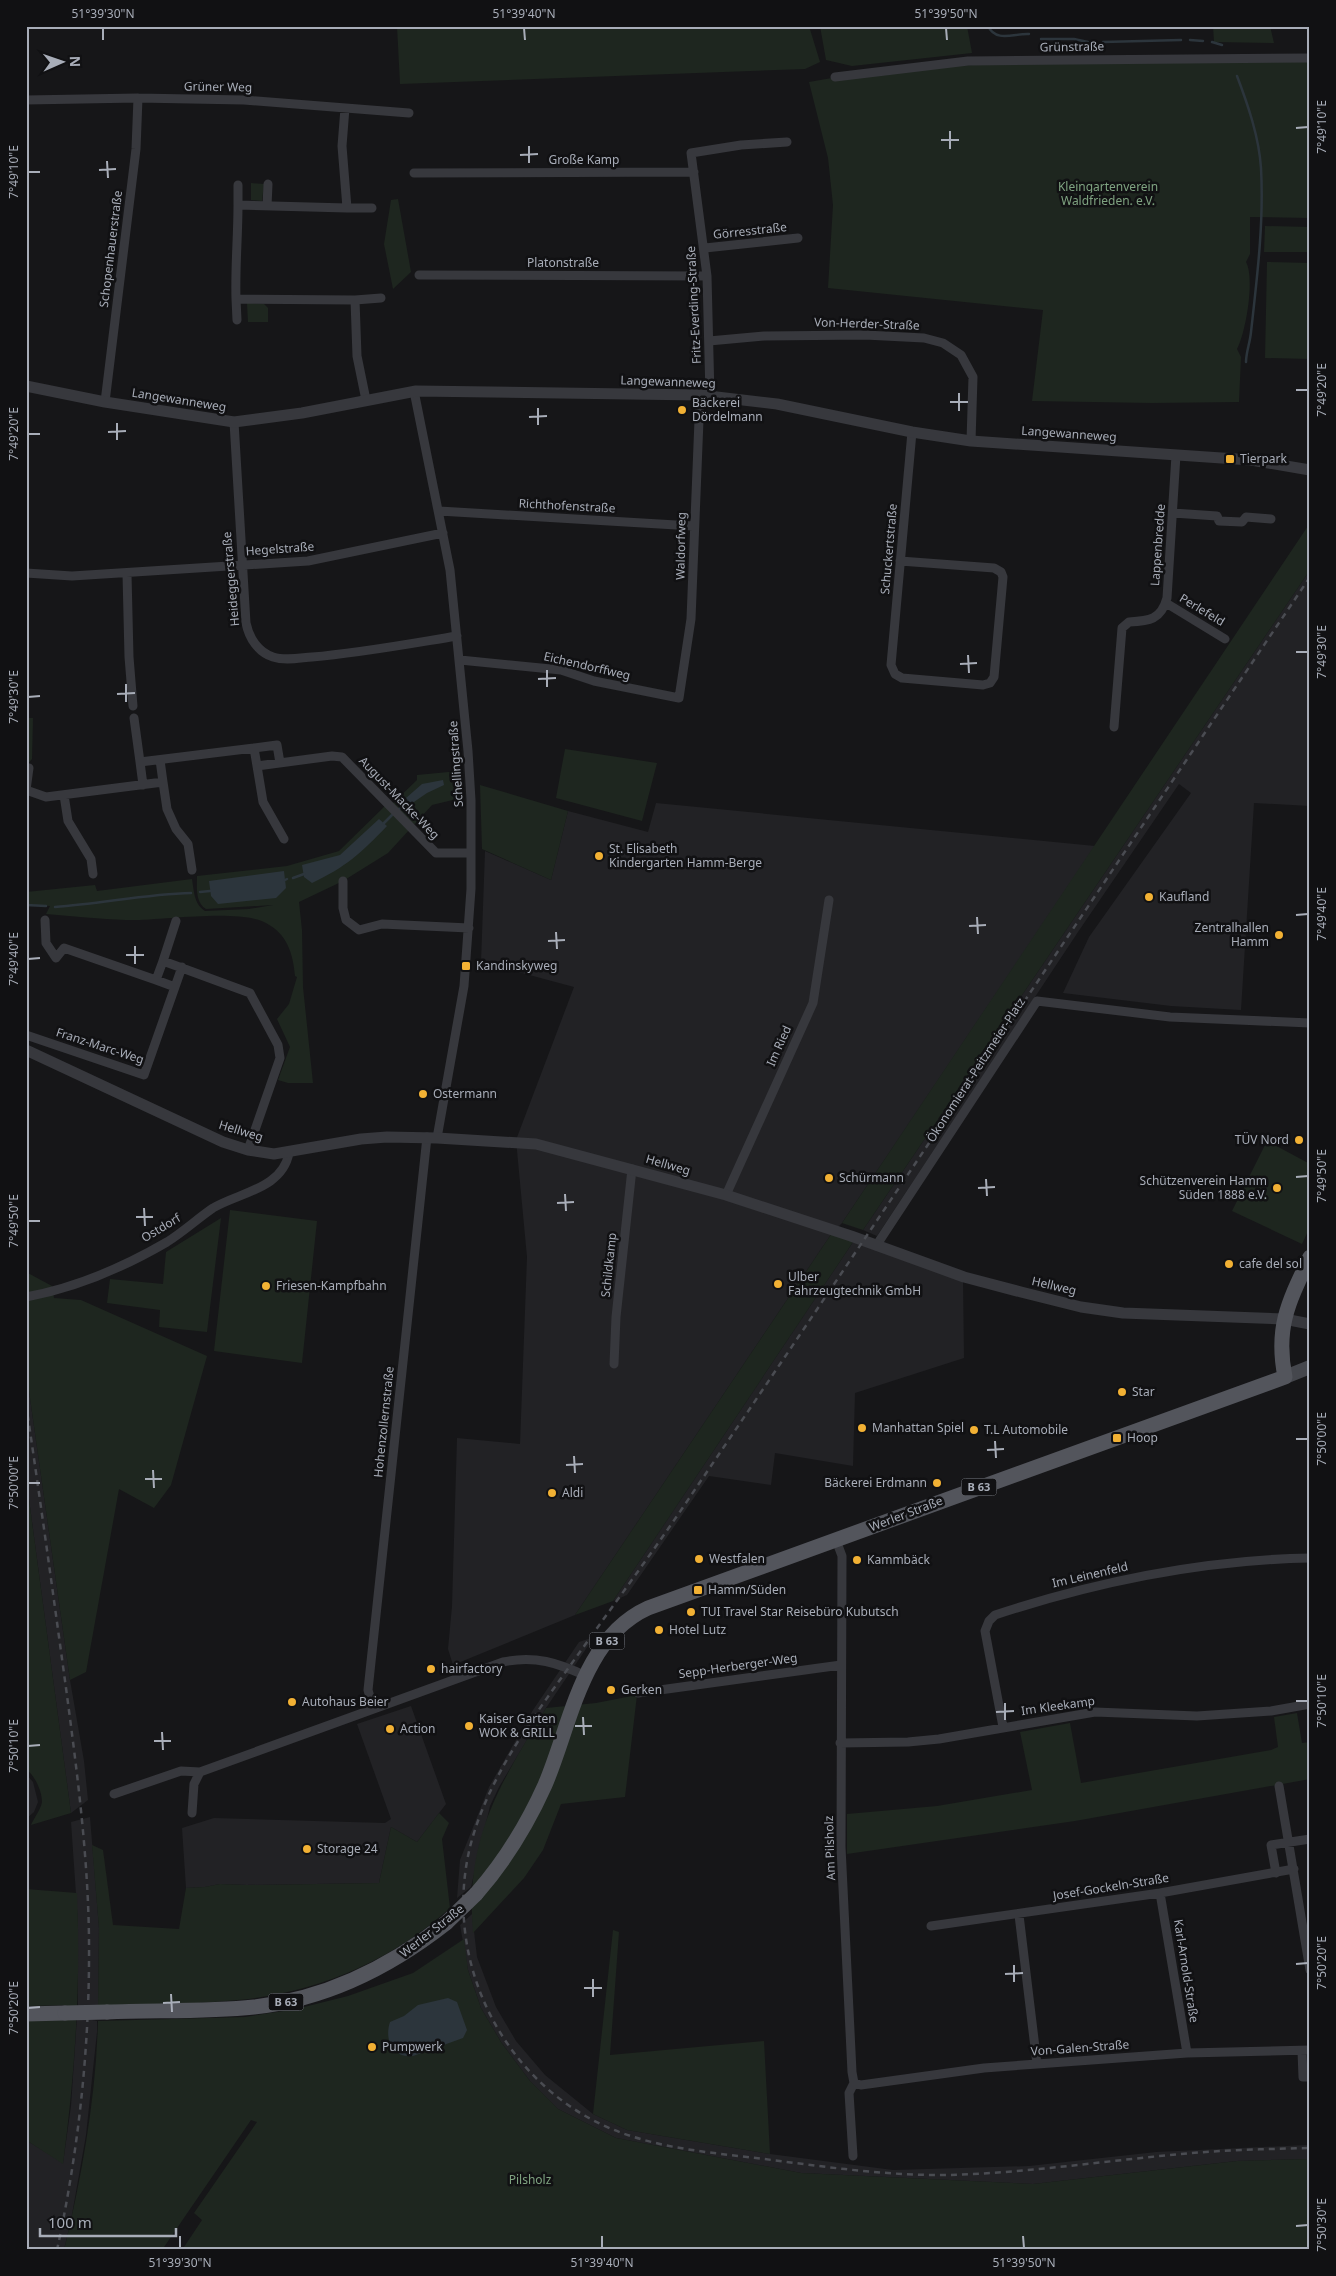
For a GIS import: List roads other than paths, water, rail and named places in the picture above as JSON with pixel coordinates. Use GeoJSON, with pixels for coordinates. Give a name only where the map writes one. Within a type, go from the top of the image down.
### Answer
{"type":"FeatureCollection","features":[{"type":"Feature","properties":{"kind":"main road"},"geometry":{"type":"LineString","coordinates":[[1285,1376],[1280,1352],[1284,1319],[1295,1288],[1310,1257]]}},
{"type":"Feature","properties":{"kind":"main road","name":"Werler Straße"},"geometry":{"type":"LineString","coordinates":[[26,2014],[247,2008],[298,1999],[339,1986],[388,1964],[446,1923],[476,1894],[498,1868],[532,1813],[555,1760],[586,1676],[602,1647],[620,1626],[638,1613],[1310,1367]]}},
{"type":"Feature","properties":{"kind":"street","name":"Grünstraße"},"geometry":{"type":"LineString","coordinates":[[835,77],[968,61],[1310,58]]}},
{"type":"Feature","properties":{"kind":"street","name":"Grüner Weg"},"geometry":{"type":"LineString","coordinates":[[26,100],[138,98],[244,100],[408,113]]}},
{"type":"Feature","properties":{"kind":"street","name":"Schopenhauerstraße"},"geometry":{"type":"LineString","coordinates":[[106,402],[136,149],[138,98]]}},
{"type":"Feature","properties":{"kind":"street"},"geometry":{"type":"LineString","coordinates":[[345,108],[342,146],[347,208]]}},
{"type":"Feature","properties":{"kind":"street","name":"Fritz-Everding-Straße"},"geometry":{"type":"LineString","coordinates":[[705,396],[710,341],[707,276],[705,248],[691,152],[741,145],[787,142]]}},
{"type":"Feature","properties":{"kind":"street","name":"Große Kamp"},"geometry":{"type":"LineString","coordinates":[[414,173],[694,172]]}},
{"type":"Feature","properties":{"kind":"street"},"geometry":{"type":"LineString","coordinates":[[267,206],[268,184]]}},
{"type":"Feature","properties":{"kind":"street"},"geometry":{"type":"LineString","coordinates":[[237,320],[235,257],[238,246],[238,185]]}},
{"type":"Feature","properties":{"kind":"street"},"geometry":{"type":"LineString","coordinates":[[238,206],[372,208]]}},
{"type":"Feature","properties":{"kind":"street","name":"Görresstraße"},"geometry":{"type":"LineString","coordinates":[[705,248],[798,238]]}},
{"type":"Feature","properties":{"kind":"street","name":"Platonstraße"},"geometry":{"type":"LineString","coordinates":[[419,276],[707,276]]}},
{"type":"Feature","properties":{"kind":"street"},"geometry":{"type":"LineString","coordinates":[[236,299],[355,300],[381,298]]}},
{"type":"Feature","properties":{"kind":"street"},"geometry":{"type":"LineString","coordinates":[[355,300],[357,356],[366,400]]}},
{"type":"Feature","properties":{"kind":"street","name":"Von-Herder-Straße"},"geometry":{"type":"LineString","coordinates":[[710,341],[764,336],[865,335],[924,338],[943,343],[961,355],[973,377],[971,441]]}},
{"type":"Feature","properties":{"kind":"street","name":"Langewanneweg"},"geometry":{"type":"LineString","coordinates":[[26,386],[106,402],[234,422],[302,413],[414,391],[705,396],[805,409],[912,432],[971,441],[1251,460],[1310,470]]}},
{"type":"Feature","properties":{"kind":"street","name":"Schellingstraße"},"geometry":{"type":"LineString","coordinates":[[414,391],[450,570],[470,778],[469,928],[464,986],[432,1138]]}},
{"type":"Feature","properties":{"kind":"street","name":"Waldorfweg"},"geometry":{"type":"LineString","coordinates":[[679,698],[691,619],[693,526],[705,396]]}},
{"type":"Feature","properties":{"kind":"street","name":"Heideggerstraße"},"geometry":{"type":"LineString","coordinates":[[234,422],[242,565],[248,630],[259,648],[273,657],[284,660],[325,656],[457,636]]}},
{"type":"Feature","properties":{"kind":"street","name":"Schuckertstraße"},"geometry":{"type":"LineString","coordinates":[[900,561],[994,568],[1001,572],[1002,582],[994,677],[990,683],[983,686],[902,678],[895,674],[892,669],[890,662],[912,432]]}},
{"type":"Feature","properties":{"kind":"street","name":"Lappenbredde"},"geometry":{"type":"LineString","coordinates":[[1114,728],[1122,628],[1129,622],[1149,621],[1159,614],[1166,603],[1176,455]]}},
{"type":"Feature","properties":{"kind":"street","name":"Richthofenstraße"},"geometry":{"type":"LineString","coordinates":[[439,511],[693,526]]}},
{"type":"Feature","properties":{"kind":"street"},"geometry":{"type":"LineString","coordinates":[[1173,513],[1217,516],[1219,521],[1242,522],[1246,517],[1271,519]]}},
{"type":"Feature","properties":{"kind":"street","name":"Hegelstraße"},"geometry":{"type":"LineString","coordinates":[[26,573],[72,576],[127,574],[308,562],[443,533]]}},
{"type":"Feature","properties":{"kind":"street"},"geometry":{"type":"LineString","coordinates":[[127,574],[129,657],[133,706]]}},
{"type":"Feature","properties":{"kind":"street","name":"Perlefeld"},"geometry":{"type":"LineString","coordinates":[[1166,603],[1225,639]]}},
{"type":"Feature","properties":{"kind":"street","name":"Eichendorffweg"},"geometry":{"type":"LineString","coordinates":[[460,660],[560,670],[594,682],[679,698]]}},
{"type":"Feature","properties":{"kind":"street"},"geometry":{"type":"LineString","coordinates":[[134,718],[143,785]]}},
{"type":"Feature","properties":{"kind":"street"},"geometry":{"type":"LineString","coordinates":[[140,762],[277,745],[280,763]]}},
{"type":"Feature","properties":{"kind":"street"},"geometry":{"type":"LineString","coordinates":[[254,748],[263,802],[284,839]]}},
{"type":"Feature","properties":{"kind":"street","name":"August-Macke-Weg"},"geometry":{"type":"LineString","coordinates":[[257,766],[342,757],[436,853],[471,853]]}},
{"type":"Feature","properties":{"kind":"street"},"geometry":{"type":"LineString","coordinates":[[160,760],[167,809],[176,828],[188,844],[192,870]]}},
{"type":"Feature","properties":{"kind":"street"},"geometry":{"type":"LineString","coordinates":[[28,768],[26,790],[46,797],[163,782]]}},
{"type":"Feature","properties":{"kind":"street"},"geometry":{"type":"LineString","coordinates":[[64,795],[68,821],[91,859],[93,874]]}},
{"type":"Feature","properties":{"kind":"street"},"geometry":{"type":"LineString","coordinates":[[343,881],[343,908],[346,920],[359,930],[382,924],[469,928]]}},
{"type":"Feature","properties":{"kind":"street","name":"Im Ried"},"geometry":{"type":"LineString","coordinates":[[726,1195],[813,1003],[829,900]]}},
{"type":"Feature","properties":{"kind":"street"},"geometry":{"type":"LineString","coordinates":[[45,920],[46,943],[56,958],[64,948],[175,987]]}},
{"type":"Feature","properties":{"kind":"street"},"geometry":{"type":"LineString","coordinates":[[156,980],[176,921]]}},
{"type":"Feature","properties":{"kind":"street"},"geometry":{"type":"LineString","coordinates":[[163,961],[250,993],[278,1045],[280,1058],[248,1150]]}},
{"type":"Feature","properties":{"kind":"street","name":"Franz-Marc-Weg"},"geometry":{"type":"LineString","coordinates":[[26,1035],[144,1075],[182,967]]}},
{"type":"Feature","properties":{"kind":"street","name":"Ökonomierat-Peitzmeier-Platz"},"geometry":{"type":"LineString","coordinates":[[876,1246],[1037,1001],[1170,1017],[1310,1023]]}},
{"type":"Feature","properties":{"kind":"street","name":"Hellweg"},"geometry":{"type":"LineString","coordinates":[[26,1050],[223,1142],[248,1150],[274,1154],[289,1153],[361,1139],[432,1138],[536,1144],[726,1195],[964,1277],[1081,1306],[1131,1314],[1284,1319],[1310,1324]]}},
{"type":"Feature","properties":{"kind":"street","name":"Hohenzollernstraße"},"geometry":{"type":"LineString","coordinates":[[373,1708],[368,1690],[432,1138]]}},
{"type":"Feature","properties":{"kind":"street","name":"Ostdorf"},"geometry":{"type":"LineString","coordinates":[[26,1297],[60,1289],[108,1272],[167,1242],[215,1207],[265,1186],[287,1163],[289,1153]]}},
{"type":"Feature","properties":{"kind":"street","name":"Schildkamp"},"geometry":{"type":"LineString","coordinates":[[614,1364],[616,1317],[632,1169]]}},
{"type":"Feature","properties":{"kind":"street","name":"Am Pilsholz"},"geometry":{"type":"LineString","coordinates":[[836,1540],[842,1556],[841,1847],[854,2082],[849,2093],[852,2156]]}},
{"type":"Feature","properties":{"kind":"street","name":"Im Leinenfeld"},"geometry":{"type":"LineString","coordinates":[[1003,1727],[985,1631],[995,1615],[1050,1597],[1162,1572],[1232,1562],[1310,1558]]}},
{"type":"Feature","properties":{"kind":"street"},"geometry":{"type":"LineString","coordinates":[[114,1794],[181,1771],[200,1772],[373,1708],[513,1660],[548,1660],[586,1676]]}},
{"type":"Feature","properties":{"kind":"street","name":"Sepp-Herberger-Weg"},"geometry":{"type":"LineString","coordinates":[[638,1693],[841,1665]]}},
{"type":"Feature","properties":{"kind":"street","name":"Im Kleekamp"},"geometry":{"type":"LineString","coordinates":[[840,1743],[908,1742],[939,1739],[1095,1712],[1197,1716],[1271,1711],[1310,1704]]}},
{"type":"Feature","properties":{"kind":"street"},"geometry":{"type":"LineString","coordinates":[[192,1813],[194,1784],[200,1772]]}},
{"type":"Feature","properties":{"kind":"street"},"geometry":{"type":"LineString","coordinates":[[1279,1786],[1310,1970]]}},
{"type":"Feature","properties":{"kind":"street"},"geometry":{"type":"LineString","coordinates":[[1276,1873],[1271,1845],[1310,1839]]}},
{"type":"Feature","properties":{"kind":"street","name":"Josef-Gockeln-Straße"},"geometry":{"type":"LineString","coordinates":[[931,1926],[1019,1915],[1294,1870]]}},
{"type":"Feature","properties":{"kind":"street","name":"Karl-Arnold-Straße"},"geometry":{"type":"LineString","coordinates":[[1160,1893],[1186,2053]]}},
{"type":"Feature","properties":{"kind":"street"},"geometry":{"type":"LineString","coordinates":[[1019,1915],[1037,2064]]}},
{"type":"Feature","properties":{"kind":"street"},"geometry":{"type":"LineString","coordinates":[[1306,2050],[1303,2077],[1310,2077]]}},
{"type":"Feature","properties":{"kind":"street","name":"Von-Galen-Straße"},"geometry":{"type":"LineString","coordinates":[[854,2082],[861,2085],[984,2068],[1186,2053],[1306,2050]]}},
{"type":"Feature","properties":{"kind":"waterway"},"geometry":{"type":"LineString","coordinates":[[988,26],[991,31],[1001,36],[1029,34]]}},
{"type":"Feature","properties":{"kind":"waterway"},"geometry":{"type":"LineString","coordinates":[[1041,39],[1074,39],[1088,42]]}},
{"type":"Feature","properties":{"kind":"waterway"},"geometry":{"type":"LineString","coordinates":[[1103,42],[1181,40]]}},
{"type":"Feature","properties":{"kind":"waterway"},"geometry":{"type":"LineString","coordinates":[[1190,40],[1203,41]]}},
{"type":"Feature","properties":{"kind":"waterway"},"geometry":{"type":"LineString","coordinates":[[1212,42],[1222,45]]}},
{"type":"Feature","properties":{"kind":"waterway"},"geometry":{"type":"LineString","coordinates":[[1237,76],[1255,133],[1260,156],[1262,189],[1258,271],[1246,362]]}},
{"type":"Feature","properties":{"kind":"waterway"},"geometry":{"type":"LineString","coordinates":[[399,809],[408,801]]}},
{"type":"Feature","properties":{"kind":"waterway"},"geometry":{"type":"LineString","coordinates":[[384,823],[392,815]]}},
{"type":"Feature","properties":{"kind":"waterway"},"geometry":{"type":"LineString","coordinates":[[293,878],[304,874]]}},
{"type":"Feature","properties":{"kind":"waterway"},"geometry":{"type":"LineString","coordinates":[[200,892],[210,891]]}},
{"type":"Feature","properties":{"kind":"waterway"},"geometry":{"type":"LineString","coordinates":[[55,907],[191,893]]}},
{"type":"Feature","properties":{"kind":"waterway"},"geometry":{"type":"LineString","coordinates":[[26,905],[46,906]]}},
{"type":"Feature","properties":{"kind":"railway"},"geometry":{"type":"LineString","coordinates":[[1310,577],[682,1509],[514,1747],[488,1795],[478,1821],[470,1847],[464,1886],[464,1925],[471,1963],[483,1999],[500,2033],[523,2064],[550,2091],[582,2114],[602,2125],[645,2140],[711,2153],[852,2170],[925,2175],[1007,2172],[1197,2153],[1310,2148]]}},
{"type":"Feature","properties":{"kind":"railway"},"geometry":{"type":"LineString","coordinates":[[26,1404],[74,1750],[84,1845],[88,1908],[88,2018],[82,2096],[65,2212],[57,2250]]}},
{"type":"Feature","properties":{"kind":"place","name":"Bäckerei Dördelmann"},"geometry":{"type":"Point","coordinates":[682,410]}},
{"type":"Feature","properties":{"kind":"place","name":"Tierpark"},"geometry":{"type":"Point","coordinates":[1230,459]}},
{"type":"Feature","properties":{"kind":"place","name":"St. Elisabeth Kindergarten Hamm-Berge"},"geometry":{"type":"Point","coordinates":[599,856]}},
{"type":"Feature","properties":{"kind":"place","name":"Kaufland"},"geometry":{"type":"Point","coordinates":[1149,897]}},
{"type":"Feature","properties":{"kind":"place","name":"Zentralhallen Hamm"},"geometry":{"type":"Point","coordinates":[1279,935]}},
{"type":"Feature","properties":{"kind":"place","name":"Kandinskyweg"},"geometry":{"type":"Point","coordinates":[466,966]}},
{"type":"Feature","properties":{"kind":"place","name":"Ostermann"},"geometry":{"type":"Point","coordinates":[423,1094]}},
{"type":"Feature","properties":{"kind":"place","name":"TÜV Nord"},"geometry":{"type":"Point","coordinates":[1299,1140]}},
{"type":"Feature","properties":{"kind":"place","name":"Schürmann"},"geometry":{"type":"Point","coordinates":[829,1178]}},
{"type":"Feature","properties":{"kind":"place","name":"Schützenverein Hamm Süden 1888 e.V."},"geometry":{"type":"Point","coordinates":[1277,1188]}},
{"type":"Feature","properties":{"kind":"place","name":"cafe del sol"},"geometry":{"type":"Point","coordinates":[1229,1264]}},
{"type":"Feature","properties":{"kind":"place","name":"Ulber Fahrzeugtechnik GmbH"},"geometry":{"type":"Point","coordinates":[778,1284]}},
{"type":"Feature","properties":{"kind":"place","name":"Friesen-Kampfbahn"},"geometry":{"type":"Point","coordinates":[266,1286]}},
{"type":"Feature","properties":{"kind":"place","name":"Star"},"geometry":{"type":"Point","coordinates":[1122,1392]}},
{"type":"Feature","properties":{"kind":"place","name":"Manhattan Spiel"},"geometry":{"type":"Point","coordinates":[862,1428]}},
{"type":"Feature","properties":{"kind":"place","name":"T.L Automobile"},"geometry":{"type":"Point","coordinates":[974,1430]}},
{"type":"Feature","properties":{"kind":"place","name":"Hoop"},"geometry":{"type":"Point","coordinates":[1117,1438]}},
{"type":"Feature","properties":{"kind":"place","name":"Bäckerei Erdmann"},"geometry":{"type":"Point","coordinates":[937,1483]}},
{"type":"Feature","properties":{"kind":"place","name":"Aldi"},"geometry":{"type":"Point","coordinates":[552,1493]}},
{"type":"Feature","properties":{"kind":"place","name":"Westfalen"},"geometry":{"type":"Point","coordinates":[699,1559]}},
{"type":"Feature","properties":{"kind":"place","name":"Kammbäck"},"geometry":{"type":"Point","coordinates":[857,1560]}},
{"type":"Feature","properties":{"kind":"place","name":"Hamm/Süden"},"geometry":{"type":"Point","coordinates":[698,1590]}},
{"type":"Feature","properties":{"kind":"place","name":"TUI Travel Star Reisebüro Kubutsch"},"geometry":{"type":"Point","coordinates":[691,1612]}},
{"type":"Feature","properties":{"kind":"place","name":"Hotel Lutz"},"geometry":{"type":"Point","coordinates":[659,1630]}},
{"type":"Feature","properties":{"kind":"place","name":"hairfactory"},"geometry":{"type":"Point","coordinates":[431,1669]}},
{"type":"Feature","properties":{"kind":"place","name":"Gerken"},"geometry":{"type":"Point","coordinates":[611,1690]}},
{"type":"Feature","properties":{"kind":"place","name":"Autohaus Beier"},"geometry":{"type":"Point","coordinates":[292,1702]}},
{"type":"Feature","properties":{"kind":"place","name":"Kaiser Garten WOK & GRILL"},"geometry":{"type":"Point","coordinates":[469,1726]}},
{"type":"Feature","properties":{"kind":"place","name":"Action"},"geometry":{"type":"Point","coordinates":[390,1729]}},
{"type":"Feature","properties":{"kind":"place","name":"Storage 24"},"geometry":{"type":"Point","coordinates":[307,1849]}},
{"type":"Feature","properties":{"kind":"place","name":"Pumpwerk"},"geometry":{"type":"Point","coordinates":[372,2047]}},
{"type":"Feature","properties":{"kind":"park label","name":"Kleingartenverein Waldfrieden. e.V."},"geometry":{"type":"Point","coordinates":[1108,194]}},
{"type":"Feature","properties":{"kind":"park label","name":"Pilsholz"},"geometry":{"type":"Point","coordinates":[530,2180]}}]}
